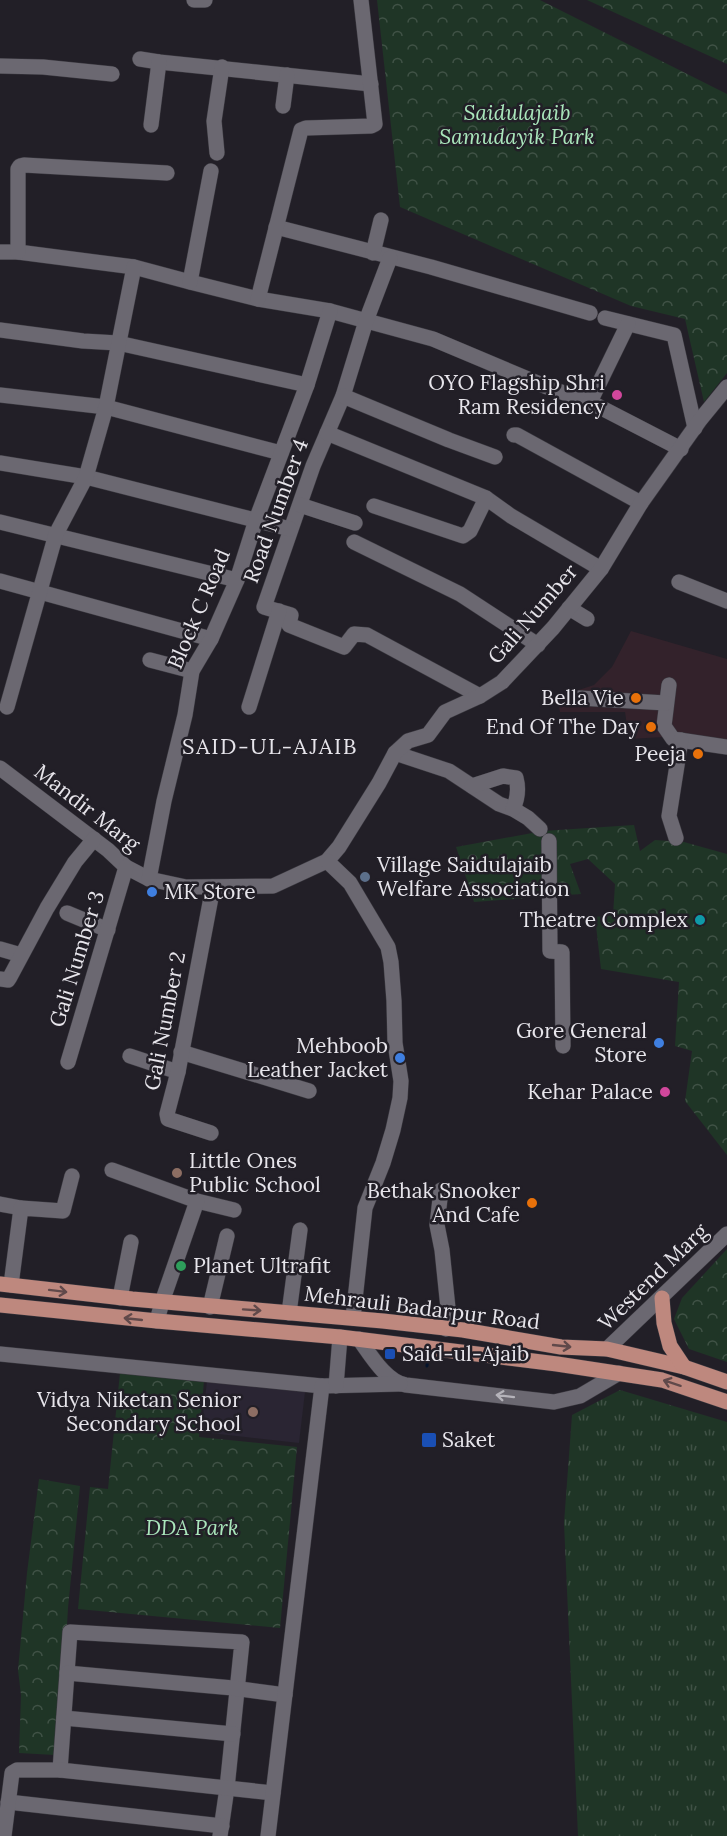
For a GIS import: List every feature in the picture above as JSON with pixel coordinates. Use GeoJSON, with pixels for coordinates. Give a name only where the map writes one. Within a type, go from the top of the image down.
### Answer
{"type":"FeatureCollection","features":[{"type":"Feature","properties":{"kind":"main road","name":"Mehrauli Badarpur Road"},"geometry":{"type":"LineString","coordinates":[[5,1285],[210,1307],[353,1318],[446,1329],[561,1347],[608,1349],[684,1367],[727,1382]]}},
{"type":"Feature","properties":{"kind":"main road"},"geometry":{"type":"LineString","coordinates":[[662,1298],[664,1323],[670,1346],[684,1367]]}},
{"type":"Feature","properties":{"kind":"main road","name":"Mehrauli Badarpur Road"},"geometry":{"type":"LineString","coordinates":[[0,1305],[359,1339],[557,1364],[662,1380],[727,1402]]}},
{"type":"Feature","properties":{"kind":"street"},"geometry":{"type":"LineString","coordinates":[[194,0],[205,0]]}},
{"type":"Feature","properties":{"kind":"street"},"geometry":{"type":"LineString","coordinates":[[258,299],[301,130],[375,124],[361,0]]}},
{"type":"Feature","properties":{"kind":"street"},"geometry":{"type":"LineString","coordinates":[[140,58],[159,62],[371,84]]}},
{"type":"Feature","properties":{"kind":"street"},"geometry":{"type":"LineString","coordinates":[[151,124],[159,62]]}},
{"type":"Feature","properties":{"kind":"street"},"geometry":{"type":"LineString","coordinates":[[0,66],[43,67],[112,74]]}},
{"type":"Feature","properties":{"kind":"street"},"geometry":{"type":"LineString","coordinates":[[218,153],[213,121],[222,68]]}},
{"type":"Feature","properties":{"kind":"street"},"geometry":{"type":"LineString","coordinates":[[283,106],[287,75]]}},
{"type":"Feature","properties":{"kind":"street"},"geometry":{"type":"LineString","coordinates":[[18,252],[18,169],[20,166],[167,173]]}},
{"type":"Feature","properties":{"kind":"street"},"geometry":{"type":"LineString","coordinates":[[190,282],[211,171]]}},
{"type":"Feature","properties":{"kind":"street"},"geometry":{"type":"LineString","coordinates":[[373,252],[381,220]]}},
{"type":"Feature","properties":{"kind":"street"},"geometry":{"type":"LineString","coordinates":[[276,227],[431,267],[590,313]]}},
{"type":"Feature","properties":{"kind":"street"},"geometry":{"type":"LineString","coordinates":[[0,252],[18,252],[134,267],[258,299],[330,311],[434,339],[547,387],[590,402],[681,449]]}},
{"type":"Feature","properties":{"kind":"street","name":"Road Number 4"},"geometry":{"type":"LineString","coordinates":[[390,258],[366,321],[343,396],[313,466],[264,607],[291,615],[289,625],[344,647],[354,634],[367,635],[480,696]]}},
{"type":"Feature","properties":{"kind":"street"},"geometry":{"type":"LineString","coordinates":[[7,707],[56,534],[86,477],[106,408],[134,267]]}},
{"type":"Feature","properties":{"kind":"street","name":"Block C Road"},"geometry":{"type":"LineString","coordinates":[[149,879],[192,671],[211,639],[237,580],[256,520],[307,385],[330,311]]}},
{"type":"Feature","properties":{"kind":"street"},"geometry":{"type":"LineString","coordinates":[[605,318],[674,335],[695,428]]}},
{"type":"Feature","properties":{"kind":"street"},"geometry":{"type":"LineString","coordinates":[[590,402],[628,324]]}},
{"type":"Feature","properties":{"kind":"street"},"geometry":{"type":"LineString","coordinates":[[0,330],[83,341],[118,343],[307,385]]}},
{"type":"Feature","properties":{"kind":"street","name":"Gali Number"},"geometry":{"type":"LineString","coordinates":[[149,879],[186,887],[273,886],[327,861],[339,847],[374,792],[395,753],[408,741],[428,735],[445,712],[480,696],[502,682],[569,609],[601,569],[641,503],[727,387]]}},
{"type":"Feature","properties":{"kind":"street"},"geometry":{"type":"LineString","coordinates":[[0,394],[106,408],[281,453]]}},
{"type":"Feature","properties":{"kind":"street"},"geometry":{"type":"LineString","coordinates":[[343,396],[495,457]]}},
{"type":"Feature","properties":{"kind":"street"},"geometry":{"type":"LineString","coordinates":[[327,433],[486,498],[511,516],[601,569]]}},
{"type":"Feature","properties":{"kind":"street"},"geometry":{"type":"LineString","coordinates":[[514,435],[641,503]]}},
{"type":"Feature","properties":{"kind":"street"},"geometry":{"type":"LineString","coordinates":[[0,463],[86,477],[290,529]]}},
{"type":"Feature","properties":{"kind":"street"},"geometry":{"type":"LineString","coordinates":[[374,506],[463,536],[470,531],[486,498]]}},
{"type":"Feature","properties":{"kind":"street"},"geometry":{"type":"LineString","coordinates":[[300,504],[355,523]]}},
{"type":"Feature","properties":{"kind":"street"},"geometry":{"type":"LineString","coordinates":[[0,522],[237,580]]}},
{"type":"Feature","properties":{"kind":"street"},"geometry":{"type":"LineString","coordinates":[[354,542],[460,594],[538,645]]}},
{"type":"Feature","properties":{"kind":"street"},"geometry":{"type":"LineString","coordinates":[[0,582],[211,639]]}},
{"type":"Feature","properties":{"kind":"street"},"geometry":{"type":"LineString","coordinates":[[679,582],[727,601]]}},
{"type":"Feature","properties":{"kind":"street"},"geometry":{"type":"LineString","coordinates":[[569,609],[587,619]]}},
{"type":"Feature","properties":{"kind":"street"},"geometry":{"type":"LineString","coordinates":[[249,706],[279,611]]}},
{"type":"Feature","properties":{"kind":"street"},"geometry":{"type":"LineString","coordinates":[[150,660],[192,671]]}},
{"type":"Feature","properties":{"kind":"street"},"geometry":{"type":"LineString","coordinates":[[669,685],[664,726],[673,739],[727,747]]}},
{"type":"Feature","properties":{"kind":"street"},"geometry":{"type":"LineString","coordinates":[[579,698],[666,703]]}},
{"type":"Feature","properties":{"kind":"street"},"geometry":{"type":"LineString","coordinates":[[676,838],[669,816],[681,740]]}},
{"type":"Feature","properties":{"kind":"street"},"geometry":{"type":"LineString","coordinates":[[395,753],[449,771],[500,804],[528,818],[544,835],[549,951],[562,952],[563,1046]]}},
{"type":"Feature","properties":{"kind":"street","name":"Mandir Marg"},"geometry":{"type":"LineString","coordinates":[[0,768],[94,839],[126,867],[149,879]]}},
{"type":"Feature","properties":{"kind":"street"},"geometry":{"type":"LineString","coordinates":[[472,786],[503,776],[516,778],[519,787],[513,809]]}},
{"type":"Feature","properties":{"kind":"street"},"geometry":{"type":"LineString","coordinates":[[0,979],[10,978],[75,862],[94,839]]}},
{"type":"Feature","properties":{"kind":"street"},"geometry":{"type":"LineString","coordinates":[[327,861],[350,883],[388,947],[392,962],[395,1043],[401,1081],[393,1130],[365,1208],[353,1318]]}},
{"type":"Feature","properties":{"kind":"street","name":"Gali Number 3"},"geometry":{"type":"LineString","coordinates":[[68,1062],[126,867]]}},
{"type":"Feature","properties":{"kind":"street","name":"Gali Number 2"},"geometry":{"type":"LineString","coordinates":[[211,1133],[167,1117],[178,1072],[213,887]]}},
{"type":"Feature","properties":{"kind":"street"},"geometry":{"type":"LineString","coordinates":[[67,913],[108,930]]}},
{"type":"Feature","properties":{"kind":"street"},"geometry":{"type":"LineString","coordinates":[[0,949],[21,955]]}},
{"type":"Feature","properties":{"kind":"street"},"geometry":{"type":"LineString","coordinates":[[181,1052],[309,1091]]}},
{"type":"Feature","properties":{"kind":"street"},"geometry":{"type":"LineString","coordinates":[[130,1056],[178,1072]]}},
{"type":"Feature","properties":{"kind":"street"},"geometry":{"type":"LineString","coordinates":[[112,1170],[197,1201],[234,1210]]}},
{"type":"Feature","properties":{"kind":"street"},"geometry":{"type":"LineString","coordinates":[[0,1204],[21,1208],[63,1210],[72,1176]]}},
{"type":"Feature","properties":{"kind":"street"},"geometry":{"type":"LineString","coordinates":[[441,1190],[436,1225],[442,1250],[448,1300],[446,1329]]}},
{"type":"Feature","properties":{"kind":"street"},"geometry":{"type":"LineString","coordinates":[[157,1321],[197,1201]]}},
{"type":"Feature","properties":{"kind":"street"},"geometry":{"type":"LineString","coordinates":[[5,1285],[21,1208]]}},
{"type":"Feature","properties":{"kind":"street"},"geometry":{"type":"LineString","coordinates":[[289,1313],[300,1230]]}},
{"type":"Feature","properties":{"kind":"street","name":"Westend Marg"},"geometry":{"type":"LineString","coordinates":[[608,1349],[727,1234]]}},
{"type":"Feature","properties":{"kind":"street"},"geometry":{"type":"LineString","coordinates":[[210,1307],[227,1236]]}},
{"type":"Feature","properties":{"kind":"street"},"geometry":{"type":"LineString","coordinates":[[120,1298],[131,1242]]}},
{"type":"Feature","properties":{"kind":"street"},"geometry":{"type":"LineString","coordinates":[[268,1836],[285,1695],[329,1386],[340,1337]]}},
{"type":"Feature","properties":{"kind":"street"},"geometry":{"type":"LineString","coordinates":[[359,1339],[388,1377],[400,1384]]}},
{"type":"Feature","properties":{"kind":"street"},"geometry":{"type":"LineString","coordinates":[[0,1354],[329,1386],[400,1384],[554,1402],[580,1396],[619,1373]]}},
{"type":"Feature","properties":{"kind":"street"},"geometry":{"type":"LineString","coordinates":[[8,1802],[221,1831],[242,1642],[70,1632],[60,1770]]}},
{"type":"Feature","properties":{"kind":"street"},"geometry":{"type":"LineString","coordinates":[[67,1673],[285,1695]]}},
{"type":"Feature","properties":{"kind":"street"},"geometry":{"type":"LineString","coordinates":[[64,1718],[233,1734]]}},
{"type":"Feature","properties":{"kind":"street"},"geometry":{"type":"LineString","coordinates":[[4,1836],[13,1772],[60,1770],[273,1793]]}},
{"type":"Feature","properties":{"kind":"shaded area"},"geometry":{"type":"Polygon","coordinates":[[[631,631],[727,659],[727,745],[664,737],[629,739],[625,712],[560,712],[557,697],[594,685],[612,667],[631,631]]]}},
{"type":"Feature","properties":{"kind":"shaded area","name":"Vidya Niketan Senior Secondary School"},"geometry":{"type":"Polygon","coordinates":[[[207,1381],[305,1392],[299,1443],[201,1432],[207,1381]]]}},
{"type":"Feature","properties":{"kind":"green space","name":"Saidulajaib Samudayik Park"},"geometry":{"type":"Polygon","coordinates":[[[377,0],[540,0],[727,94],[727,373],[704,402],[685,319],[631,306],[400,207],[377,0]]]}},
{"type":"Feature","properties":{"kind":"green space"},"geometry":{"type":"Polygon","coordinates":[[[587,0],[727,0],[727,64],[587,0]]]}},
{"type":"Feature","properties":{"kind":"green space"},"geometry":{"type":"Polygon","coordinates":[[[634,825],[640,851],[655,840],[684,842],[727,854],[727,1155],[685,1101],[692,1051],[675,1046],[679,982],[601,969],[595,917],[613,915],[615,884],[588,859],[570,864],[581,894],[474,902],[456,847],[543,831],[634,825]]]}},
{"type":"Feature","properties":{"kind":"green space"},"geometry":{"type":"Polygon","coordinates":[[[727,1249],[727,1362],[689,1349],[674,1319],[682,1298],[727,1249]]]}},
{"type":"Feature","properties":{"kind":"green space","name":"DDA Park"},"geometry":{"type":"Polygon","coordinates":[[[120,1373],[204,1381],[199,1437],[297,1447],[280,1628],[78,1609],[90,1487],[108,1489],[120,1373]]]}},
{"type":"Feature","properties":{"kind":"green space"},"geometry":{"type":"Polygon","coordinates":[[[620,1390],[727,1422],[727,1836],[578,1836],[564,1523],[572,1415],[620,1390]]]}},
{"type":"Feature","properties":{"kind":"green space"},"geometry":{"type":"Polygon","coordinates":[[[39,1479],[80,1486],[68,1608],[63,1693],[55,1755],[19,1753],[21,1695],[18,1670],[39,1479]]]}},
{"type":"Feature","properties":{"kind":"waterway"},"geometry":{"type":"LineString","coordinates":[[427,1366],[428,1352]]}},
{"type":"Feature","properties":{"kind":"place","name":"OYO Flagship Shri Ram Residency"},"geometry":{"type":"Point","coordinates":[617,395]}},
{"type":"Feature","properties":{"kind":"place","name":"Bella Vie"},"geometry":{"type":"Point","coordinates":[636,698]}},
{"type":"Feature","properties":{"kind":"place","name":"End Of The Day"},"geometry":{"type":"Point","coordinates":[651,727]}},
{"type":"Feature","properties":{"kind":"place","name":"Peeja"},"geometry":{"type":"Point","coordinates":[698,754]}},
{"type":"Feature","properties":{"kind":"place","name":"Village Saidulajaib Welfare Association"},"geometry":{"type":"Point","coordinates":[365,877]}},
{"type":"Feature","properties":{"kind":"place","name":"MK Store"},"geometry":{"type":"Point","coordinates":[152,892]}},
{"type":"Feature","properties":{"kind":"place","name":"Theatre Complex"},"geometry":{"type":"Point","coordinates":[700,920]}},
{"type":"Feature","properties":{"kind":"place","name":"Gore General Store"},"geometry":{"type":"Point","coordinates":[659,1043]}},
{"type":"Feature","properties":{"kind":"place","name":"Mehboob Leather Jacket"},"geometry":{"type":"Point","coordinates":[400,1058]}},
{"type":"Feature","properties":{"kind":"place","name":"Kehar Palace"},"geometry":{"type":"Point","coordinates":[665,1092]}},
{"type":"Feature","properties":{"kind":"place","name":"Little Ones Public School"},"geometry":{"type":"Point","coordinates":[177,1173]}},
{"type":"Feature","properties":{"kind":"place","name":"Bethak Snooker And Cafe"},"geometry":{"type":"Point","coordinates":[532,1203]}},
{"type":"Feature","properties":{"kind":"place","name":"Planet Ultrafit"},"geometry":{"type":"Point","coordinates":[181,1266]}},
{"type":"Feature","properties":{"kind":"place","name":"Said-ul-Ajaib"},"geometry":{"type":"Point","coordinates":[390,1354]}},
{"type":"Feature","properties":{"kind":"place","name":"Vidya Niketan Senior Secondary School"},"geometry":{"type":"Point","coordinates":[253,1412]}},
{"type":"Feature","properties":{"kind":"place","name":"Saket"},"geometry":{"type":"Point","coordinates":[429,1440]}},
{"type":"Feature","properties":{"kind":"district","name":"SAID-UL-AJAIB"},"geometry":{"type":"Point","coordinates":[270,746]}}]}
